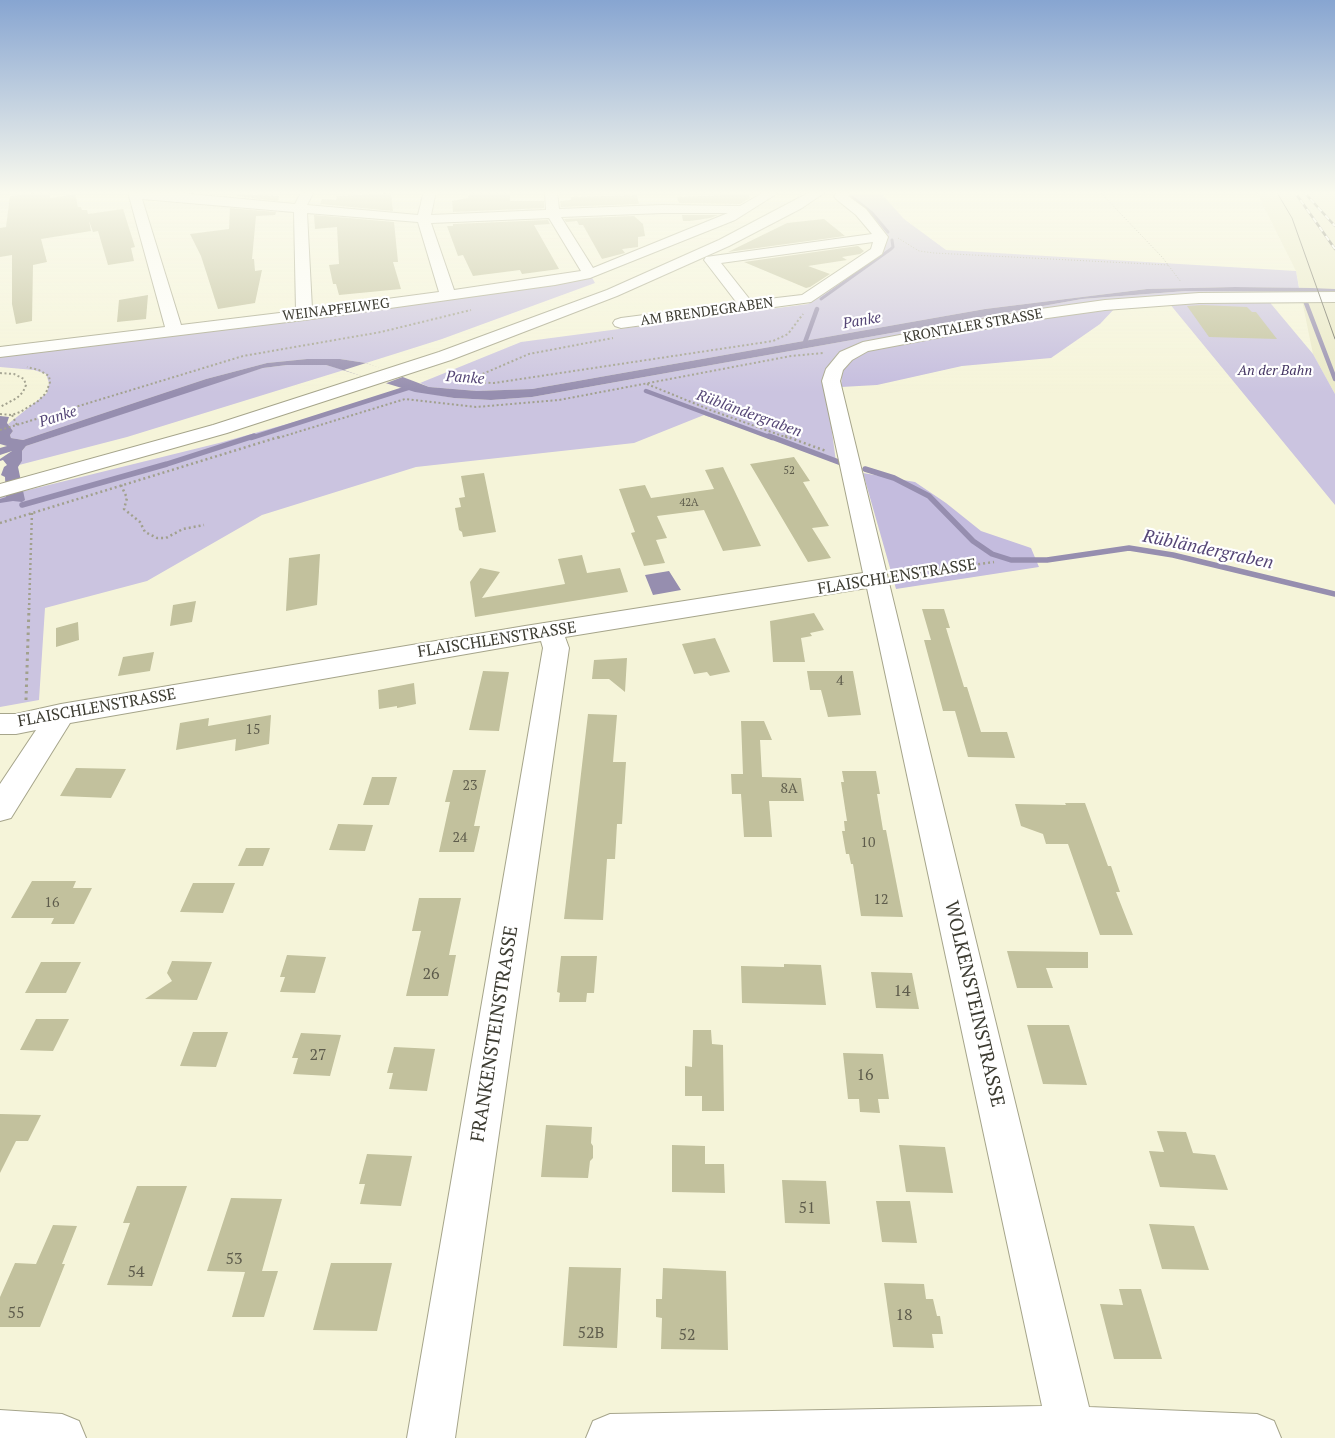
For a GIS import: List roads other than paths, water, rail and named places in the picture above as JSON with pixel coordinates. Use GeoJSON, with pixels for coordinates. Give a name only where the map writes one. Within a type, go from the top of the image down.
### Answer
{"type":"FeatureCollection","features":[{"type":"Feature","properties":{"kind":"main road"},"geometry":{"type":"LineString","coordinates":[[153,258],[174,330]]}},
{"type":"Feature","properties":{"kind":"main road"},"geometry":{"type":"LineString","coordinates":[[302,258],[304,315]]}},
{"type":"Feature","properties":{"kind":"main road"},"geometry":{"type":"LineString","coordinates":[[436,258],[448,295]]}},
{"type":"Feature","properties":{"kind":"main road"},"geometry":{"type":"LineString","coordinates":[[580,258],[590,274]]}},
{"type":"Feature","properties":{"kind":"main road","name":"WEINAPFELWEG"},"geometry":{"type":"LineString","coordinates":[[0,352],[304,315],[555,281],[590,274],[629,258]]}},
{"type":"Feature","properties":{"kind":"main road"},"geometry":{"type":"LineString","coordinates":[[0,491],[220,429],[375,373],[607,283],[665,258]]}},
{"type":"Feature","properties":{"kind":"main road"},"geometry":{"type":"LineString","coordinates":[[0,476],[375,373],[444,356],[612,293],[690,258]]}},
{"type":"Feature","properties":{"kind":"main road"},"geometry":{"type":"LineString","coordinates":[[725,258],[711,260],[748,306]]}},
{"type":"Feature","properties":{"kind":"main road","name":"AM BRENDEGRABEN"},"geometry":{"type":"LineString","coordinates":[[621,323],[806,299],[866,258]]}},
{"type":"Feature","properties":{"kind":"main road","name":"KRONTALER STRASSE"},"geometry":{"type":"LineString","coordinates":[[876,579],[831,380],[835,369],[846,356],[874,344],[1026,316],[1105,305],[1214,297],[1335,297]]}},
{"type":"Feature","properties":{"kind":"main road","name":"FLAISCHLENSTRASSE"},"geometry":{"type":"LineString","coordinates":[[8,724],[551,631],[876,579]]}},
{"type":"Feature","properties":{"kind":"main road","name":"WOLKENSTEINSTRASSE"},"geometry":{"type":"LineString","coordinates":[[876,579],[1071,1430]]}},
{"type":"Feature","properties":{"kind":"main road","name":"FRANKENSTEINSTRASSE"},"geometry":{"type":"LineString","coordinates":[[431,1438],[556,648],[551,631]]}},
{"type":"Feature","properties":{"kind":"main road"},"geometry":{"type":"LineString","coordinates":[[0,809],[61,714]]}},
{"type":"Feature","properties":{"kind":"main road"},"geometry":{"type":"LineString","coordinates":[[610,1438],[1071,1430],[1257,1438]]}},
{"type":"Feature","properties":{"kind":"main road"},"geometry":{"type":"LineString","coordinates":[[0,1434],[62,1438]]}},
{"type":"Feature","properties":{"kind":"waterway"},"geometry":{"type":"LineString","coordinates":[[821,299],[878,258]]}},
{"type":"Feature","properties":{"kind":"waterway"},"geometry":{"type":"LineString","coordinates":[[1306,303],[1335,379]]}},
{"type":"Feature","properties":{"kind":"waterway"},"geometry":{"type":"LineString","coordinates":[[804,345],[817,309]]}},
{"type":"Feature","properties":{"kind":"waterway"},"geometry":{"type":"LineString","coordinates":[[251,438],[414,386]]}},
{"type":"Feature","properties":{"kind":"waterway","name":"Rübländergraben"},"geometry":{"type":"LineString","coordinates":[[646,391],[772,438]]}},
{"type":"Feature","properties":{"kind":"waterway"},"geometry":{"type":"LineString","coordinates":[[22,505],[167,464],[254,436]]}},
{"type":"Feature","properties":{"kind":"waterway","name":"Rübländergraben"},"geometry":{"type":"LineString","coordinates":[[769,436],[844,464]]}},
{"type":"Feature","properties":{"kind":"waterway","name":"Rübländergraben"},"geometry":{"type":"LineString","coordinates":[[865,469],[894,478],[929,496],[973,541],[992,554],[1011,560],[1047,560],[1129,548],[1173,555],[1335,594]]}},
{"type":"Feature","properties":{"kind":"tram line"},"geometry":{"type":"LineString","coordinates":[[1306,258],[1335,339]]}},
{"type":"Feature","properties":{"kind":"water label","name":"Panke"},"geometry":{"type":"Point","coordinates":[862,321]}},
{"type":"Feature","properties":{"kind":"water label","name":"Panke"},"geometry":{"type":"Point","coordinates":[465,378]}},
{"type":"Feature","properties":{"kind":"water label","name":"Panke"},"geometry":{"type":"Point","coordinates":[58,417]}},
{"type":"Feature","properties":{"kind":"park label","name":"An der Bahn"},"geometry":{"type":"Point","coordinates":[1275,371]}}]}
